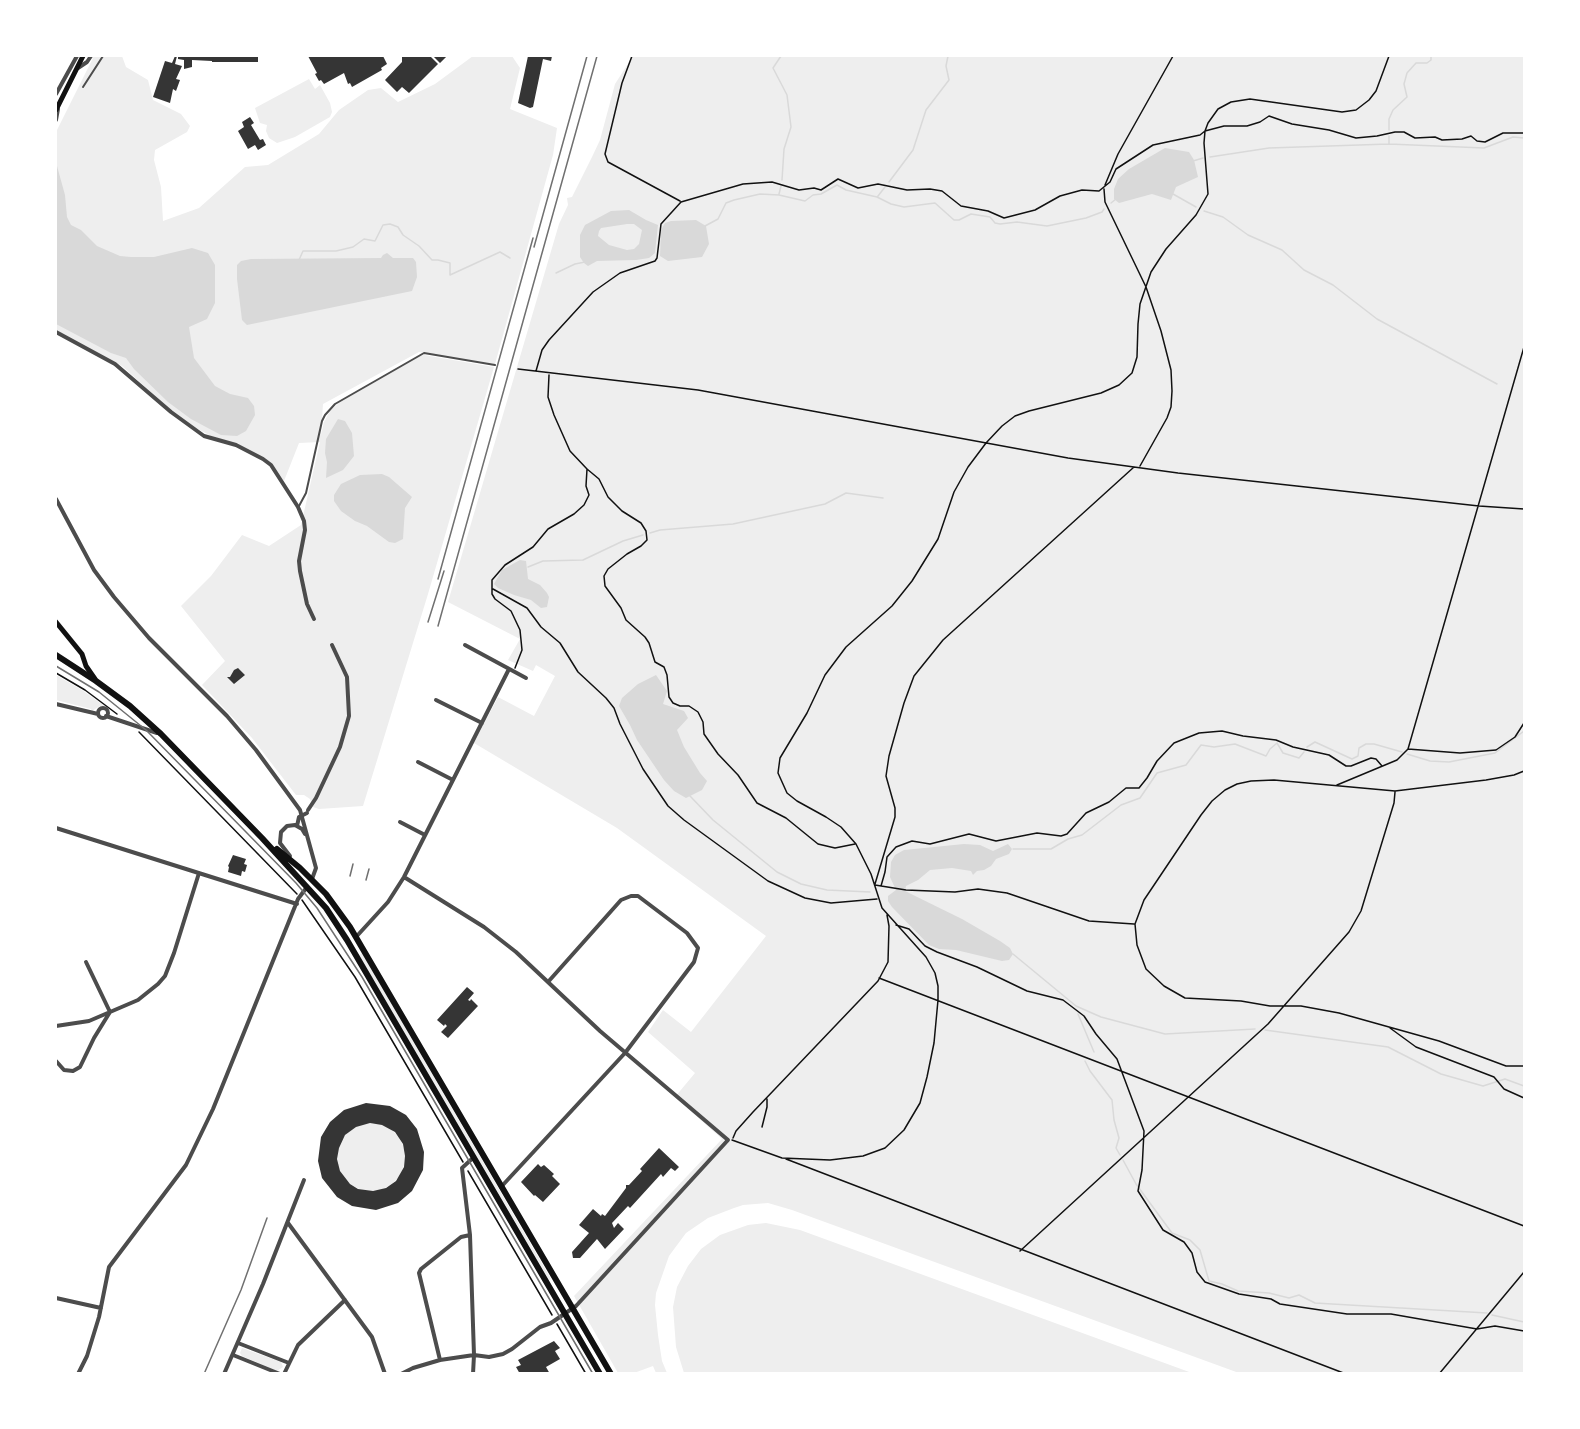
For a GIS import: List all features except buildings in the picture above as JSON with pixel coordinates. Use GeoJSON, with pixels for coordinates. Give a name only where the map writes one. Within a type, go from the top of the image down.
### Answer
{"type":"FeatureCollection","features":[{"type":"Feature","properties":{"kind":"main road"},"geometry":{"type":"LineString","coordinates":[[57,107],[83,56]]}},
{"type":"Feature","properties":{"kind":"main road"},"geometry":{"type":"LineString","coordinates":[[56,622],[82,654],[86,666],[96,681]]}},
{"type":"Feature","properties":{"kind":"main road"},"geometry":{"type":"LineString","coordinates":[[56,655],[128,704],[161,734],[326,908],[347,940],[600,1374]]}},
{"type":"Feature","properties":{"kind":"main road"},"geometry":{"type":"LineString","coordinates":[[262,838],[312,880],[334,904],[356,937],[611,1374]]}},
{"type":"Feature","properties":{"kind":"street"},"geometry":{"type":"LineString","coordinates":[[56,94],[77,56]]}},
{"type":"Feature","properties":{"kind":"street"},"geometry":{"type":"LineString","coordinates":[[77,68],[87,62],[91,56]]}},
{"type":"Feature","properties":{"kind":"street"},"geometry":{"type":"LineString","coordinates":[[56,120],[57,107]]}},
{"type":"Feature","properties":{"kind":"street"},"geometry":{"type":"LineString","coordinates":[[56,332],[115,364],[171,412],[204,436],[236,445],[262,459],[280,477],[298,507],[305,530],[300,552],[300,572],[307,604],[314,619]]}},
{"type":"Feature","properties":{"kind":"street"},"geometry":{"type":"LineString","coordinates":[[56,499],[94,570],[114,597],[149,638],[234,725],[306,812],[307,836],[316,868],[312,880]]}},
{"type":"Feature","properties":{"kind":"street"},"geometry":{"type":"LineString","coordinates":[[297,826],[299,817],[306,812],[316,798],[340,747],[349,716],[347,677],[332,645]]}},
{"type":"Feature","properties":{"kind":"street"},"geometry":{"type":"LineString","coordinates":[[465,645],[526,678]]}},
{"type":"Feature","properties":{"kind":"street"},"geometry":{"type":"LineString","coordinates":[[356,937],[388,902],[404,877],[511,670]]}},
{"type":"Feature","properties":{"kind":"street"},"geometry":{"type":"LineString","coordinates":[[436,700],[482,723]]}},
{"type":"Feature","properties":{"kind":"street"},"geometry":{"type":"LineString","coordinates":[[56,704],[98,714],[101,718],[106,716],[161,734]]}},
{"type":"Feature","properties":{"kind":"street"},"geometry":{"type":"LineString","coordinates":[[98,714],[98,710],[103,708],[107,711],[106,716]]}},
{"type":"Feature","properties":{"kind":"street"},"geometry":{"type":"LineString","coordinates":[[418,762],[453,780]]}},
{"type":"Feature","properties":{"kind":"street"},"geometry":{"type":"LineString","coordinates":[[400,822],[425,835]]}},
{"type":"Feature","properties":{"kind":"street"},"geometry":{"type":"LineString","coordinates":[[300,868],[282,846],[280,839],[284,828],[290,825],[302,829],[307,836]]}},
{"type":"Feature","properties":{"kind":"street"},"geometry":{"type":"LineString","coordinates":[[56,828],[297,904]]}},
{"type":"Feature","properties":{"kind":"street"},"geometry":{"type":"LineString","coordinates":[[56,1026],[89,1021],[138,1000],[153,989],[165,976],[199,873]]}},
{"type":"Feature","properties":{"kind":"street"},"geometry":{"type":"LineString","coordinates":[[401,1374],[440,1360],[503,1354],[540,1327],[551,1323],[572,1309],[595,1287],[730,1139],[625,1053],[516,952],[484,927],[404,877]]}},
{"type":"Feature","properties":{"kind":"street"},"geometry":{"type":"LineString","coordinates":[[78,1374],[92,1342],[109,1268],[186,1165],[213,1109],[299,897],[307,887]]}},
{"type":"Feature","properties":{"kind":"street"},"geometry":{"type":"LineString","coordinates":[[501,1187],[625,1053],[694,962],[698,948],[693,939],[638,896],[632,896],[621,900],[548,982]]}},
{"type":"Feature","properties":{"kind":"street"},"geometry":{"type":"LineString","coordinates":[[86,962],[110,1012]]}},
{"type":"Feature","properties":{"kind":"street"},"geometry":{"type":"LineString","coordinates":[[56,1061],[64,1070],[73,1071],[80,1067],[93,1038],[110,1012]]}},
{"type":"Feature","properties":{"kind":"street"},"geometry":{"type":"LineString","coordinates":[[473,1374],[470,1235],[462,1168],[474,1157]]}},
{"type":"Feature","properties":{"kind":"street"},"geometry":{"type":"LineString","coordinates":[[224,1374],[304,1180]]}},
{"type":"Feature","properties":{"kind":"street"},"geometry":{"type":"LineString","coordinates":[[287,1222],[372,1337],[385,1374]]}},
{"type":"Feature","properties":{"kind":"street"},"geometry":{"type":"LineString","coordinates":[[440,1360],[418,1273],[461,1237],[470,1235]]}},
{"type":"Feature","properties":{"kind":"street"},"geometry":{"type":"LineString","coordinates":[[56,1298],[101,1308]]}},
{"type":"Feature","properties":{"kind":"street"},"geometry":{"type":"LineString","coordinates":[[233,1355],[282,1374],[298,1345],[345,1300]]}},
{"type":"Feature","properties":{"kind":"street"},"geometry":{"type":"LineString","coordinates":[[238,1343],[289,1363]]}},
{"type":"Feature","properties":{"kind":"lane"},"geometry":{"type":"LineString","coordinates":[[83,87],[103,56]]}},
{"type":"Feature","properties":{"kind":"lane"},"geometry":{"type":"LineString","coordinates":[[298,507],[306,493],[322,421],[335,404],[424,354],[495,365]]}},
{"type":"Feature","properties":{"kind":"path"},"geometry":{"type":"LineString","coordinates":[[632,56],[621,83],[605,154],[608,162],[681,202]]}},
{"type":"Feature","properties":{"kind":"path"},"geometry":{"type":"LineString","coordinates":[[1140,467],[1171,407],[1171,370],[1146,287],[1105,202],[1104,188],[1118,154],[1173,56]]}},
{"type":"Feature","properties":{"kind":"path"},"geometry":{"type":"LineString","coordinates":[[782,1158],[830,1160],[863,1156],[885,1148],[895,1140],[911,1121],[920,1103],[934,1043],[938,986],[935,973],[926,957],[896,925],[878,899],[869,867],[856,844],[841,827],[796,801],[787,793],[778,773],[780,758],[835,660],[846,647],[892,606],[930,554],[944,524],[954,492],[968,467],[986,443],[1015,416],[1101,393],[1126,381],[1132,373],[1137,357],[1140,304],[1151,272],[1166,249],[1196,215],[1207,198],[1209,189],[1204,143],[1205,131],[1218,109],[1240,100],[1263,99],[1342,112],[1356,110],[1376,91],[1389,56]]}},
{"type":"Feature","properties":{"kind":"path"},"geometry":{"type":"LineString","coordinates":[[536,371],[542,350],[549,340],[593,292],[620,273],[655,261],[661,224],[681,202],[743,184],[777,182],[799,189],[820,190],[838,179],[858,188],[878,184],[899,189],[930,189],[942,191],[961,206],[988,211],[1004,218],[1035,210],[1060,196],[1082,190],[1098,191],[1110,182],[1116,169],[1153,145],[1200,135],[1205,131],[1224,126],[1247,126],[1269,116],[1290,124],[1329,130],[1356,138],[1404,132],[1420,138],[1435,137],[1442,140],[1471,136],[1477,141],[1485,142],[1503,133],[1524,133]]}},
{"type":"Feature","properties":{"kind":"path"},"geometry":{"type":"LineString","coordinates":[[1336,786],[1397,760],[1408,749],[1524,347]]}},
{"type":"Feature","properties":{"kind":"path"},"geometry":{"type":"LineString","coordinates":[[518,369],[698,390],[1068,458],[1178,473],[1479,506],[1524,508]]}},
{"type":"Feature","properties":{"kind":"path"},"geometry":{"type":"LineString","coordinates":[[550,374],[548,397],[570,451],[587,470],[599,479],[608,497],[622,511],[641,523],[646,531],[647,540],[617,562],[604,576],[605,586],[621,608],[626,620],[649,643],[655,662],[664,667],[669,697],[673,703],[689,706],[698,712],[704,734],[717,754],[738,775],[757,803],[786,818],[818,844],[835,848],[856,844]]}},
{"type":"Feature","properties":{"kind":"path"},"geometry":{"type":"LineString","coordinates":[[874,885],[895,817],[895,808],[886,776],[889,756],[914,676],[943,640],[1134,467]]}},
{"type":"Feature","properties":{"kind":"path"},"geometry":{"type":"LineString","coordinates":[[511,670],[522,650],[520,630],[511,611],[495,599],[491,584],[497,573],[533,547],[548,529],[574,514],[584,505],[589,495],[586,486],[587,470]]}},
{"type":"Feature","properties":{"kind":"path"},"geometry":{"type":"LineString","coordinates":[[493,589],[527,608],[541,627],[560,643],[578,672],[614,708],[633,750],[668,806],[684,820],[768,881],[790,892],[819,902],[831,903],[878,899]]}},
{"type":"Feature","properties":{"kind":"path"},"geometry":{"type":"LineString","coordinates":[[56,673],[85,690],[131,725],[299,897],[355,977],[550,1313]]}},
{"type":"Feature","properties":{"kind":"path"},"geometry":{"type":"LineString","coordinates":[[1408,749],[1460,753],[1496,750],[1515,736],[1524,723]]}},
{"type":"Feature","properties":{"kind":"path"},"geometry":{"type":"LineString","coordinates":[[881,886],[887,857],[896,847],[912,841],[930,844],[969,834],[996,841],[1037,832],[1060,836],[1067,834],[1086,813],[1109,802],[1126,788],[1138,788],[1148,778],[1156,761],[1174,743],[1199,733],[1222,730],[1243,736],[1275,740],[1293,747],[1329,755],[1346,766],[1371,758],[1376,759],[1382,766]]}},
{"type":"Feature","properties":{"kind":"path"},"geometry":{"type":"LineString","coordinates":[[1524,771],[1485,780],[1395,791],[1274,780],[1251,781],[1226,790],[1212,801],[1201,815],[1160,875],[1140,908],[1136,924],[1137,945],[1146,969],[1154,979],[1185,998],[1241,1001],[1270,1006],[1286,1005],[1339,1013],[1439,1041],[1506,1066],[1524,1066]]}},
{"type":"Feature","properties":{"kind":"path"},"geometry":{"type":"LineString","coordinates":[[1020,1251],[1286,1005],[1356,923],[1372,879],[1394,803],[1395,791]]}},
{"type":"Feature","properties":{"kind":"path"},"geometry":{"type":"LineString","coordinates":[[874,885],[906,890],[955,892],[978,889],[1007,893],[1089,921],[1136,924]]}},
{"type":"Feature","properties":{"kind":"path"},"geometry":{"type":"LineString","coordinates":[[730,1139],[879,978],[888,962],[890,949],[887,914]]}},
{"type":"Feature","properties":{"kind":"path"},"geometry":{"type":"LineString","coordinates":[[896,925],[909,929],[925,946],[937,952],[977,967],[1027,991],[1052,996],[1072,1006],[1084,1016],[1120,1065],[1144,1131],[1138,1188],[1163,1230],[1184,1242],[1192,1253],[1197,1272],[1205,1282],[1239,1294],[1271,1299],[1280,1304],[1347,1314],[1391,1314],[1477,1329],[1495,1326],[1524,1331]]}},
{"type":"Feature","properties":{"kind":"path"},"geometry":{"type":"LineString","coordinates":[[879,978],[1524,1226]]}},
{"type":"Feature","properties":{"kind":"path"},"geometry":{"type":"LineString","coordinates":[[1390,1028],[1416,1047],[1496,1078],[1504,1089],[1524,1098]]}},
{"type":"Feature","properties":{"kind":"path"},"geometry":{"type":"LineString","coordinates":[[762,1127],[767,1100]]}},
{"type":"Feature","properties":{"kind":"path"},"geometry":{"type":"LineString","coordinates":[[736,1141],[1346,1374]]}},
{"type":"Feature","properties":{"kind":"path"},"geometry":{"type":"LineString","coordinates":[[1439,1374],[1524,1272]]}},
{"type":"Feature","properties":{"kind":"path"},"geometry":{"type":"LineString","coordinates":[[565,1337],[586,1374]]}},
{"type":"Feature","properties":{"kind":"shaded area"},"geometry":{"type":"Polygon","coordinates":[[[94,56],[122,56],[126,67],[148,80],[153,100],[181,114],[190,126],[187,132],[155,150],[154,160],[161,187],[163,221],[199,208],[245,167],[268,165],[319,134],[339,110],[368,90],[381,88],[398,102],[435,84],[473,56],[512,56],[520,68],[510,109],[557,128],[553,155],[495,364],[419,352],[323,404],[321,435],[330,411],[339,403],[419,356],[494,367],[363,806],[319,809],[313,807],[310,799],[304,795],[296,795],[252,738],[202,685],[225,661],[181,606],[211,576],[242,535],[269,546],[301,525],[320,442],[299,443],[284,481],[266,459],[239,445],[211,436],[196,428],[174,413],[122,366],[56,330],[56,132],[94,56]]]}},
{"type":"Feature","properties":{"kind":"shaded area"},"geometry":{"type":"Polygon","coordinates":[[[633,56],[1524,56],[1524,1373],[1239,1373],[768,1203],[734,1208],[708,1218],[686,1233],[669,1256],[656,1293],[658,1335],[662,1361],[667,1373],[656,1373],[653,1366],[634,1373],[618,1373],[574,1296],[722,1139],[675,1097],[695,1073],[648,1032],[663,1010],[691,1032],[766,936],[617,828],[474,743],[498,697],[534,716],[555,676],[536,665],[533,671],[508,660],[520,639],[448,602],[559,224],[568,205],[567,198],[572,197],[600,140],[615,84],[633,56]]]}},
{"type":"Feature","properties":{"kind":"shaded area"},"geometry":{"type":"Polygon","coordinates":[[[309,79],[315,89],[320,85],[330,103],[332,112],[330,117],[295,137],[277,143],[269,138],[266,131],[267,125],[260,123],[255,108],[309,79]]]}},
{"type":"Feature","properties":{"kind":"shaded area"},"geometry":{"type":"Polygon","coordinates":[[[1165,148],[1189,152],[1194,160],[1198,177],[1176,187],[1171,200],[1152,194],[1119,203],[1114,199],[1114,189],[1118,179],[1129,169],[1165,148]]]}},
{"type":"Feature","properties":{"kind":"shaded area"},"geometry":{"type":"Polygon","coordinates":[[[56,149],[67,217],[71,225],[81,230],[97,246],[120,256],[131,257],[154,257],[192,248],[208,253],[215,265],[215,303],[207,319],[189,327],[194,358],[215,386],[230,394],[248,398],[254,406],[255,415],[246,431],[237,436],[221,435],[191,419],[168,402],[134,369],[126,358],[111,353],[56,324],[56,149]]]}},
{"type":"Feature","properties":{"kind":"shaded area"},"geometry":{"type":"Polygon","coordinates":[[[629,210],[658,225],[655,253],[649,258],[636,260],[597,261],[588,266],[584,263],[580,257],[580,235],[585,225],[611,211],[629,210]],[[634,224],[601,228],[598,236],[609,245],[627,250],[634,249],[639,244],[642,230],[634,224]]]}},
{"type":"Feature","properties":{"kind":"shaded area"},"geometry":{"type":"Polygon","coordinates":[[[696,220],[706,226],[709,244],[702,257],[668,261],[660,256],[661,230],[665,223],[696,220]]]}},
{"type":"Feature","properties":{"kind":"shaded area"},"geometry":{"type":"Polygon","coordinates":[[[387,253],[393,258],[413,258],[416,262],[417,277],[412,291],[247,325],[242,320],[237,279],[237,265],[241,261],[381,258],[387,253]]]}},
{"type":"Feature","properties":{"kind":"shaded area"},"geometry":{"type":"Polygon","coordinates":[[[338,419],[345,421],[352,433],[354,456],[343,470],[326,478],[326,439],[338,419]]]}},
{"type":"Feature","properties":{"kind":"shaded area"},"geometry":{"type":"Polygon","coordinates":[[[382,474],[389,477],[412,497],[405,508],[403,539],[395,543],[389,542],[367,526],[355,521],[341,511],[334,501],[334,495],[341,484],[360,475],[382,474]]]}},
{"type":"Feature","properties":{"kind":"shaded area"},"geometry":{"type":"Polygon","coordinates":[[[520,560],[526,561],[528,579],[540,585],[547,593],[549,597],[547,607],[541,608],[531,600],[514,595],[494,584],[502,570],[520,560]]]}},
{"type":"Feature","properties":{"kind":"shaded area"},"geometry":{"type":"Polygon","coordinates":[[[56,675],[106,707],[100,706],[92,711],[56,700],[56,675]]]}},
{"type":"Feature","properties":{"kind":"shaded area"},"geometry":{"type":"Polygon","coordinates":[[[656,675],[667,691],[663,704],[684,711],[688,718],[677,730],[684,747],[707,781],[702,790],[686,798],[674,791],[664,780],[637,740],[619,706],[622,698],[638,684],[656,675]]]}},
{"type":"Feature","properties":{"kind":"shaded area"},"geometry":{"type":"Polygon","coordinates":[[[964,844],[980,845],[993,851],[1008,844],[1012,849],[1009,854],[996,859],[991,866],[973,875],[971,871],[952,868],[930,870],[906,886],[905,891],[1000,941],[1010,948],[1013,954],[1009,960],[1002,961],[929,945],[888,901],[888,896],[896,890],[890,877],[891,862],[895,855],[904,850],[964,844]]]}},
{"type":"Feature","properties":{"kind":"shaded area"},"geometry":{"type":"Polygon","coordinates":[[[362,953],[551,1279],[549,1280],[359,955],[362,953]]]}},
{"type":"Feature","properties":{"kind":"shaded area"},"geometry":{"type":"Polygon","coordinates":[[[371,1123],[384,1126],[395,1133],[402,1144],[405,1157],[402,1170],[395,1181],[384,1188],[371,1191],[358,1188],[347,1181],[340,1170],[337,1157],[340,1144],[347,1133],[358,1126],[371,1123]]]}},
{"type":"Feature","properties":{"kind":"shaded area"},"geometry":{"type":"Polygon","coordinates":[[[766,1223],[800,1230],[1192,1373],[684,1373],[676,1347],[673,1307],[677,1287],[688,1266],[701,1249],[720,1235],[748,1225],[766,1223]]]}},
{"type":"Feature","properties":{"kind":"shaded area"},"geometry":{"type":"Polygon","coordinates":[[[242,1348],[281,1362],[283,1367],[277,1371],[242,1356],[240,1353],[242,1348]]]}},
{"type":"Feature","properties":{"kind":"waterway"},"geometry":{"type":"LineString","coordinates":[[781,56],[773,68],[787,95],[791,127],[784,149],[782,180]]}},
{"type":"Feature","properties":{"kind":"waterway"},"geometry":{"type":"LineString","coordinates":[[889,182],[913,150],[926,110],[949,80],[946,66],[948,56]]}},
{"type":"Feature","properties":{"kind":"waterway"},"geometry":{"type":"LineString","coordinates":[[1389,130],[1389,119],[1393,110],[1407,97],[1404,84],[1407,73],[1416,63],[1427,63],[1431,60],[1431,56]]}},
{"type":"Feature","properties":{"kind":"waterway"},"geometry":{"type":"LineString","coordinates":[[1389,136],[1389,144]]}},
{"type":"Feature","properties":{"kind":"waterway"},"geometry":{"type":"LineString","coordinates":[[1210,157],[1269,148],[1389,144],[1484,148],[1513,137],[1524,138]]}},
{"type":"Feature","properties":{"kind":"waterway"},"geometry":{"type":"LineString","coordinates":[[1193,161],[1203,158]]}},
{"type":"Feature","properties":{"kind":"waterway"},"geometry":{"type":"LineString","coordinates":[[705,226],[718,219],[726,203],[734,200],[760,194],[779,195],[805,201],[837,185],[846,190],[877,197],[904,207],[935,203],[954,220],[971,214],[990,217],[995,223],[1000,224],[1017,222],[1047,226],[1086,218],[1104,209]]}},
{"type":"Feature","properties":{"kind":"waterway"},"geometry":{"type":"LineString","coordinates":[[779,194],[781,186]]}},
{"type":"Feature","properties":{"kind":"waterway"},"geometry":{"type":"LineString","coordinates":[[878,196],[885,187]]}},
{"type":"Feature","properties":{"kind":"waterway"},"geometry":{"type":"LineString","coordinates":[[1173,194],[1196,207]]}},
{"type":"Feature","properties":{"kind":"waterway"},"geometry":{"type":"LineString","coordinates":[[1111,203],[1116,199]]}},
{"type":"Feature","properties":{"kind":"waterway"},"geometry":{"type":"LineString","coordinates":[[1204,211],[1223,217],[1248,235],[1282,250],[1304,270],[1333,285],[1377,319],[1497,384]]}},
{"type":"Feature","properties":{"kind":"waterway"},"geometry":{"type":"LineString","coordinates":[[299,260],[303,251],[336,251],[353,247],[364,239],[375,241],[383,225],[390,224],[398,227],[403,235],[419,246],[432,260],[450,263],[450,275],[500,252],[510,258]]}},
{"type":"Feature","properties":{"kind":"waterway"},"geometry":{"type":"LineString","coordinates":[[556,273],[585,262]]}},
{"type":"Feature","properties":{"kind":"waterway"},"geometry":{"type":"LineString","coordinates":[[650,533],[660,530],[733,524],[825,504],[846,493],[883,498]]}},
{"type":"Feature","properties":{"kind":"waterway"},"geometry":{"type":"LineString","coordinates":[[528,567],[543,561],[583,560],[623,541],[643,535]]}},
{"type":"Feature","properties":{"kind":"waterway"},"geometry":{"type":"LineString","coordinates":[[1407,754],[1430,761],[1449,762],[1495,753],[1524,731]]}},
{"type":"Feature","properties":{"kind":"waterway"},"geometry":{"type":"LineString","coordinates":[[1307,747],[1315,742],[1352,759],[1358,756],[1359,748],[1366,744],[1402,752]]}},
{"type":"Feature","properties":{"kind":"waterway"},"geometry":{"type":"LineString","coordinates":[[1013,849],[1051,849],[1068,839],[1082,835],[1121,805],[1140,798],[1157,773],[1186,765],[1201,745],[1214,747],[1235,744],[1266,756],[1277,743],[1283,753],[1299,758],[1304,752]]}},
{"type":"Feature","properties":{"kind":"waterway"},"geometry":{"type":"LineString","coordinates":[[690,796],[713,820],[777,872],[801,884],[827,890],[870,892]]}},
{"type":"Feature","properties":{"kind":"waterway"},"geometry":{"type":"LineString","coordinates":[[1013,954],[1076,1006],[1101,1017],[1165,1034],[1255,1029]]}},
{"type":"Feature","properties":{"kind":"waterway"},"geometry":{"type":"LineString","coordinates":[[1078,1014],[1094,1052]]}},
{"type":"Feature","properties":{"kind":"waterway"},"geometry":{"type":"LineString","coordinates":[[1265,1030],[1388,1047],[1441,1074],[1483,1086],[1505,1079],[1524,1086]]}},
{"type":"Feature","properties":{"kind":"waterway"},"geometry":{"type":"LineString","coordinates":[[1085,1061],[1112,1100],[1119,1138],[1116,1148],[1120,1155]]}},
{"type":"Feature","properties":{"kind":"waterway"},"geometry":{"type":"LineString","coordinates":[[1123,1160],[1136,1184],[1172,1233],[1190,1240],[1200,1250],[1209,1281],[1238,1291],[1269,1293],[1289,1298],[1299,1295],[1315,1303],[1487,1313]]}},
{"type":"Feature","properties":{"kind":"waterway"},"geometry":{"type":"LineString","coordinates":[[1492,1315],[1524,1322]]}},
{"type":"Feature","properties":{"kind":"tram line"},"geometry":{"type":"LineString","coordinates":[[56,666],[99,692],[146,730],[296,883],[317,908],[362,977],[593,1374]]}},
{"type":"Feature","properties":{"kind":"railway"},"geometry":{"type":"LineString","coordinates":[[534,247],[587,56]]}},
{"type":"Feature","properties":{"kind":"railway"},"geometry":{"type":"LineString","coordinates":[[438,626],[597,56]]}},
{"type":"Feature","properties":{"kind":"railway"},"geometry":{"type":"LineString","coordinates":[[438,579],[533,238]]}},
{"type":"Feature","properties":{"kind":"railway"},"geometry":{"type":"LineString","coordinates":[[428,622],[444,571]]}},
{"type":"Feature","properties":{"kind":"railway"},"geometry":{"type":"LineString","coordinates":[[350,876],[353,864]]}},
{"type":"Feature","properties":{"kind":"railway"},"geometry":{"type":"LineString","coordinates":[[366,880],[369,869]]}},
{"type":"Feature","properties":{"kind":"railway"},"geometry":{"type":"LineString","coordinates":[[204,1374],[241,1290],[267,1218]]}}]}
